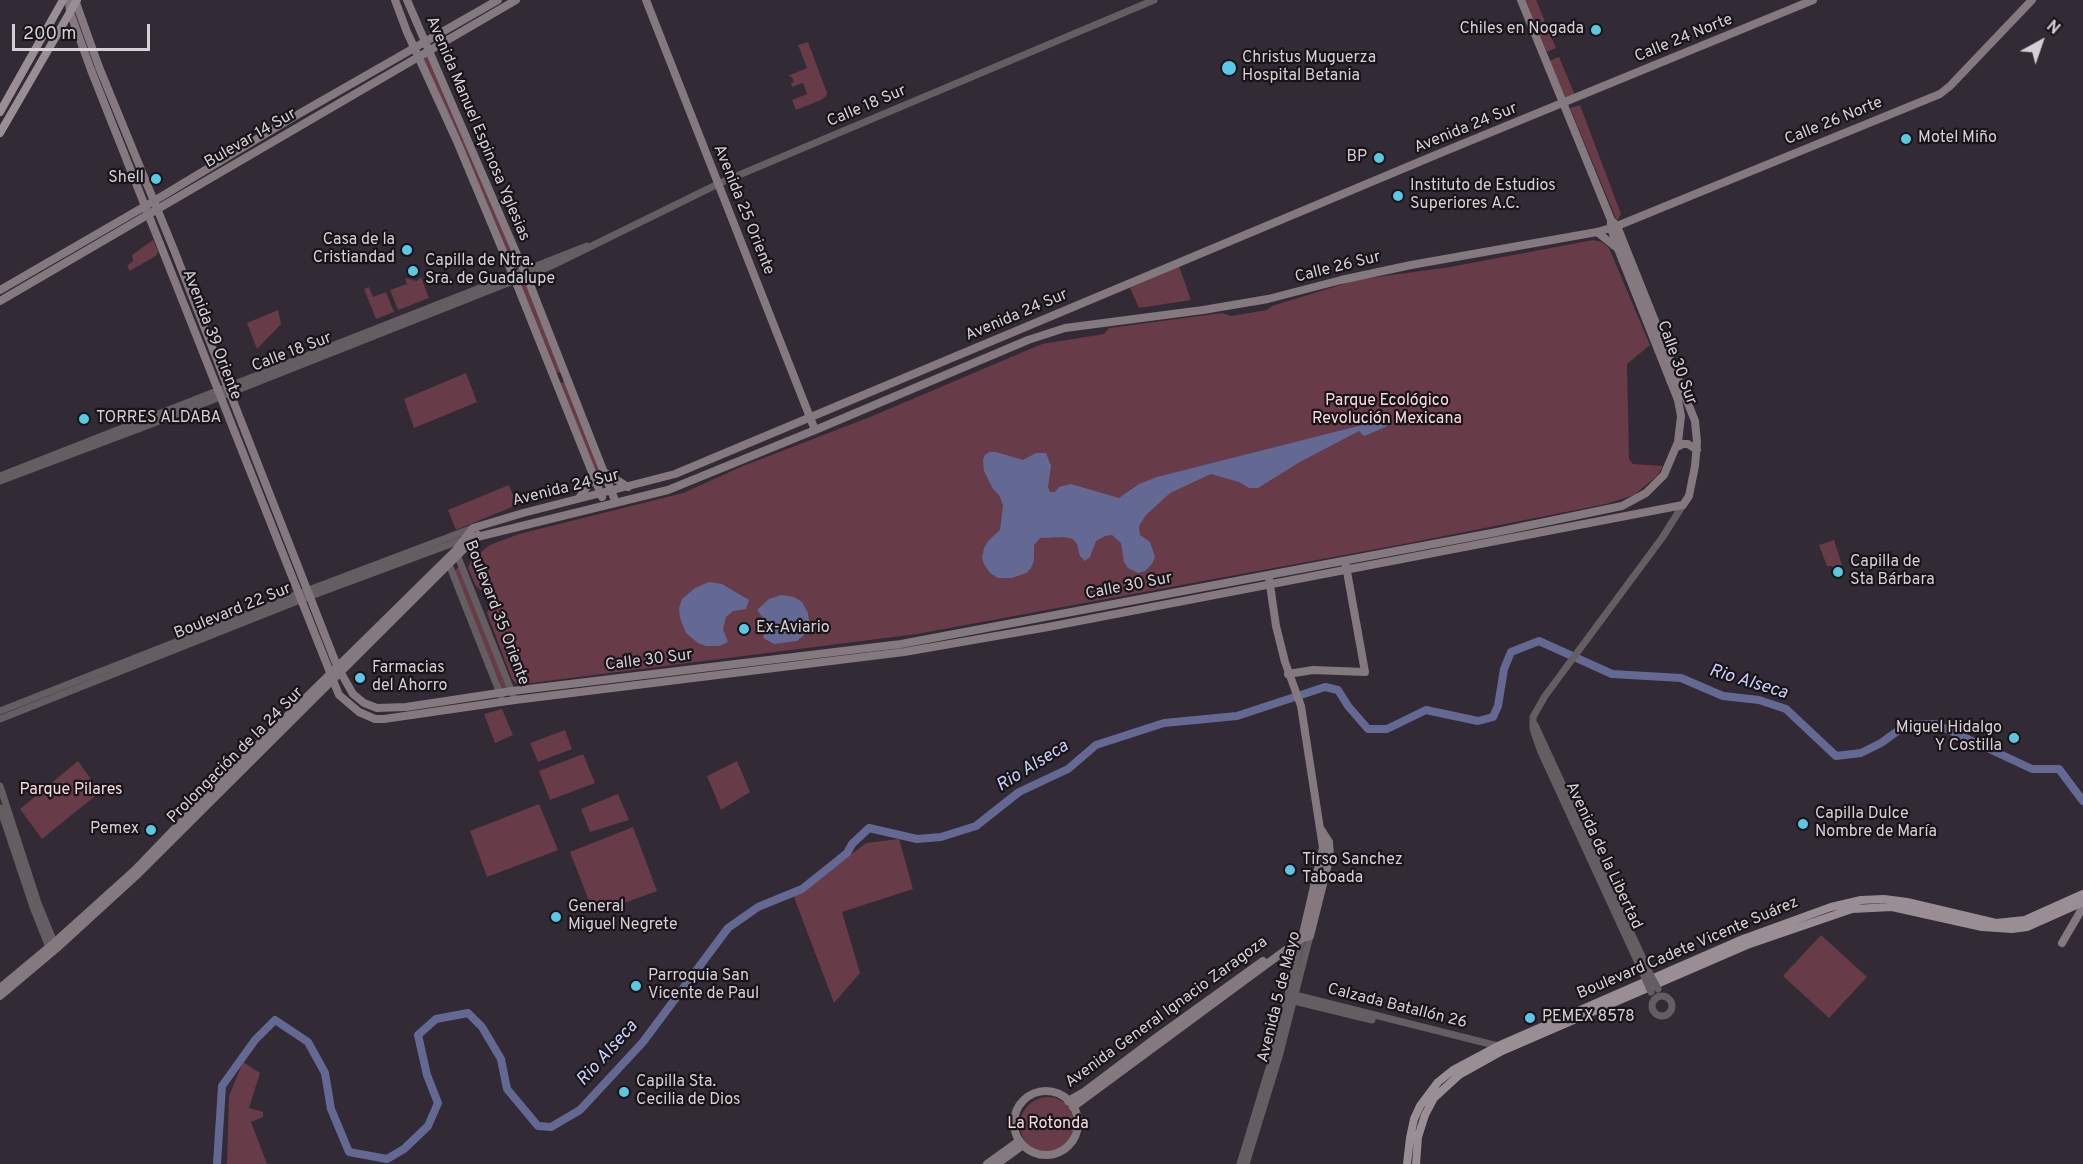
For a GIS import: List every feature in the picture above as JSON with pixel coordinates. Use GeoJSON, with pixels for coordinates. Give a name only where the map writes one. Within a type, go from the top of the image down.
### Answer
{"type":"FeatureCollection","features":[{"type":"Feature","properties":{"kind":"main road"},"geometry":{"type":"LineString","coordinates":[[0,112],[63,0]]}},
{"type":"Feature","properties":{"kind":"main road","name":"Avenida Manuel Espinosa Yglesias"},"geometry":{"type":"LineString","coordinates":[[395,0],[514,277],[605,505]]}},
{"type":"Feature","properties":{"kind":"main road","name":"Avenida Manuel Espinosa Yglesias"},"geometry":{"type":"LineString","coordinates":[[407,0],[525,273],[616,503]]}},
{"type":"Feature","properties":{"kind":"main road","name":"Bulevar 14 Sur"},"geometry":{"type":"LineString","coordinates":[[0,301],[149,215],[156,206],[281,124],[498,0]]}},
{"type":"Feature","properties":{"kind":"main road","name":"Bulevar 14 Sur"},"geometry":{"type":"LineString","coordinates":[[0,290],[145,207],[156,206],[429,52],[516,0]]}},
{"type":"Feature","properties":{"kind":"main road","name":"Avenida 25 Oriente"},"geometry":{"type":"LineString","coordinates":[[646,0],[816,430]]}},
{"type":"Feature","properties":{"kind":"main road"},"geometry":{"type":"LineString","coordinates":[[1521,0],[1695,421],[1697,450],[1691,486],[1683,505]]}},
{"type":"Feature","properties":{"kind":"main road","name":"Calle 24 Norte"},"geometry":{"type":"LineString","coordinates":[[1564,104],[1813,0]]}},
{"type":"Feature","properties":{"kind":"main road","name":"Calle 26 Norte"},"geometry":{"type":"LineString","coordinates":[[1613,225],[1940,94],[2032,0]]}},
{"type":"Feature","properties":{"kind":"main road"},"geometry":{"type":"LineString","coordinates":[[0,133],[70,12],[74,1]]}},
{"type":"Feature","properties":{"kind":"main road","name":"Avenida 39 Oriente"},"geometry":{"type":"LineString","coordinates":[[74,1],[339,669]]}},
{"type":"Feature","properties":{"kind":"main road","name":"Avenida 39 Oriente"},"geometry":{"type":"LineString","coordinates":[[70,12],[331,676]]}},
{"type":"Feature","properties":{"kind":"main road"},"geometry":{"type":"LineString","coordinates":[[365,76],[370,85]]}},
{"type":"Feature","properties":{"kind":"main road","name":"Avenida 24 Sur"},"geometry":{"type":"LineString","coordinates":[[473,528],[675,474],[1438,154],[1564,104]]}},
{"type":"Feature","properties":{"kind":"main road","name":"Calle 26 Sur"},"geometry":{"type":"LineString","coordinates":[[1065,328],[1268,299],[1400,267],[1597,232],[1613,225]]}},
{"type":"Feature","properties":{"kind":"main road","name":"Calle 30 Sur"},"geometry":{"type":"LineString","coordinates":[[339,669],[354,694],[364,703],[377,708],[406,707],[512,691],[902,644],[1614,508],[1642,495],[1662,478],[1677,447],[1681,426],[1679,404],[1618,249],[1613,225]]}},
{"type":"Feature","properties":{"kind":"main road"},"geometry":{"type":"LineString","coordinates":[[1597,232],[1618,249]]}},
{"type":"Feature","properties":{"kind":"main road","name":"Avenida 24 Sur"},"geometry":{"type":"LineString","coordinates":[[477,537],[678,486],[1028,340],[1065,328]]}},
{"type":"Feature","properties":{"kind":"main road"},"geometry":{"type":"LineString","coordinates":[[1677,447],[1688,444],[1697,450]]}},
{"type":"Feature","properties":{"kind":"main road"},"geometry":{"type":"LineString","coordinates":[[605,472],[628,487]]}},
{"type":"Feature","properties":{"kind":"main road"},"geometry":{"type":"LineString","coordinates":[[579,498],[594,477]]}},
{"type":"Feature","properties":{"kind":"main road"},"geometry":{"type":"LineString","coordinates":[[1642,495],[1641,505],[1648,512]]}},
{"type":"Feature","properties":{"kind":"main road","name":"Calle 30 Sur"},"geometry":{"type":"LineString","coordinates":[[331,676],[339,695],[359,712],[375,719],[406,717],[515,700],[904,652],[1069,623],[1683,505]]}},
{"type":"Feature","properties":{"kind":"main road","name":"Prolongación de la 24 Sur"},"geometry":{"type":"LineString","coordinates":[[455,546],[477,537],[482,525]]}},
{"type":"Feature","properties":{"kind":"main road","name":"Prolongación de la 24 Sur"},"geometry":{"type":"LineString","coordinates":[[0,996],[135,870],[448,562],[455,546],[466,538],[473,528]]}},
{"type":"Feature","properties":{"kind":"main road"},"geometry":{"type":"LineString","coordinates":[[466,538],[477,537]]}},
{"type":"Feature","properties":{"kind":"main road"},"geometry":{"type":"LineString","coordinates":[[1288,674],[1313,670],[1365,672],[1344,560]]}},
{"type":"Feature","properties":{"kind":"main road","name":"Avenida 5 de Mayo"},"geometry":{"type":"LineString","coordinates":[[1268,574],[1276,626],[1288,674],[1301,706],[1322,833],[1330,849],[1330,856],[1306,934]]}},
{"type":"Feature","properties":{"kind":"main road","name":"Boulevard Cadete Vicente Suárez"},"geometry":{"type":"LineString","coordinates":[[1407,1164],[1414,1119],[1420,1106],[1438,1082],[1453,1070],[1498,1046],[1743,939],[1845,903],[1861,900],[1884,899],[1907,902],[1996,923],[2025,920],[2083,894]]}},
{"type":"Feature","properties":{"kind":"main road","name":"Boulevard Cadete Vicente Suárez"},"geometry":{"type":"LineString","coordinates":[[1416,1164],[1418,1137],[1425,1115],[1434,1098],[1459,1076],[1502,1051],[1747,945],[1852,909],[1893,907],[1982,927],[2012,929],[2027,927],[2083,902]]}},
{"type":"Feature","properties":{"kind":"main road"},"geometry":{"type":"LineString","coordinates":[[2062,943],[2083,908]]}},
{"type":"Feature","properties":{"kind":"main road","name":"Avenida General Ignacio Zaragoza"},"geometry":{"type":"LineString","coordinates":[[1071,1104],[1306,934]]}},
{"type":"Feature","properties":{"kind":"main road","name":"Prolongación de la 24 Sur"},"geometry":{"type":"LineString","coordinates":[[0,988],[53,948]]}},
{"type":"Feature","properties":{"kind":"main road"},"geometry":{"type":"LineString","coordinates":[[1047,1091],[1060,1095],[1071,1104],[1078,1127],[1068,1146],[1054,1154],[1046,1155],[1031,1151],[1021,1143],[1016,1133],[1014,1117],[1017,1109],[1028,1096],[1047,1091]]}},
{"type":"Feature","properties":{"kind":"main road"},"geometry":{"type":"LineString","coordinates":[[987,1164],[1021,1143]]}},
{"type":"Feature","properties":{"kind":"main road"},"geometry":{"type":"LineString","coordinates":[[997,1164],[1021,1143]]}},
{"type":"Feature","properties":{"kind":"street","name":"Calle 18 Sur"},"geometry":{"type":"LineString","coordinates":[[0,481],[514,277],[581,253],[589,246],[719,184],[1154,0]]}},
{"type":"Feature","properties":{"kind":"street","name":"Calle 18 Sur"},"geometry":{"type":"LineString","coordinates":[[0,476],[49,460]]}},
{"type":"Feature","properties":{"kind":"street","name":"Avenida de la Libertad"},"geometry":{"type":"LineString","coordinates":[[1657,992],[1652,1006],[1654,1012],[1660,1016],[1666,1016],[1672,1011],[1673,1005],[1670,999],[1657,992],[1648,977],[1550,767],[1533,723],[1533,717],[1540,704],[1662,538],[1683,505]]}},
{"type":"Feature","properties":{"kind":"street","name":"Boulevard 22 Sur"},"geometry":{"type":"LineString","coordinates":[[0,719],[309,593],[455,546],[473,528]]}},
{"type":"Feature","properties":{"kind":"street","name":"Boulevard 35 Oriente"},"geometry":{"type":"LineString","coordinates":[[455,546],[515,700]]}},
{"type":"Feature","properties":{"kind":"street","name":"Boulevard 35 Oriente"},"geometry":{"type":"LineString","coordinates":[[448,562],[503,702]]}},
{"type":"Feature","properties":{"kind":"street","name":"Boulevard 22 Sur"},"geometry":{"type":"LineString","coordinates":[[0,711],[299,597]]}},
{"type":"Feature","properties":{"kind":"street"},"geometry":{"type":"LineString","coordinates":[[0,786],[53,948]]}},
{"type":"Feature","properties":{"kind":"street"},"geometry":{"type":"LineString","coordinates":[[0,808],[53,948]]}},
{"type":"Feature","properties":{"kind":"street","name":"Avenida 5 de Mayo"},"geometry":{"type":"LineString","coordinates":[[1246,1164],[1273,1079],[1306,934]]}},
{"type":"Feature","properties":{"kind":"street","name":"Avenida 5 de Mayo"},"geometry":{"type":"LineString","coordinates":[[1240,1164],[1292,997]]}},
{"type":"Feature","properties":{"kind":"street","name":"Calzada Batallón 26"},"geometry":{"type":"LineString","coordinates":[[1292,997],[1498,1046]]}},
{"type":"Feature","properties":{"kind":"street","name":"Calzada Batallón 26"},"geometry":{"type":"LineString","coordinates":[[1292,997],[1478,1046],[1481,1052],[1477,1057]]}},
{"type":"Feature","properties":{"kind":"green space"},"geometry":{"type":"Polygon","coordinates":[[[1525,0],[1536,0],[1556,48],[1547,52],[1525,0]]]}},
{"type":"Feature","properties":{"kind":"green space"},"geometry":{"type":"Polygon","coordinates":[[[808,42],[827,93],[821,100],[796,110],[792,100],[807,94],[803,83],[792,87],[791,83],[794,82],[792,77],[788,76],[807,68],[798,45],[808,42]]]}},
{"type":"Feature","properties":{"kind":"green space"},"geometry":{"type":"Polygon","coordinates":[[[428,54],[521,266],[513,270],[418,60],[428,54]]]}},
{"type":"Feature","properties":{"kind":"green space"},"geometry":{"type":"Polygon","coordinates":[[[1559,57],[1575,95],[1566,99],[1549,61],[1559,57]]]}},
{"type":"Feature","properties":{"kind":"green space"},"geometry":{"type":"Polygon","coordinates":[[[1580,105],[1621,214],[1617,221],[1570,108],[1580,105]]]}},
{"type":"Feature","properties":{"kind":"green space"},"geometry":{"type":"Polygon","coordinates":[[[153,240],[158,251],[157,255],[130,271],[127,266],[133,261],[132,255],[153,240]]]}},
{"type":"Feature","properties":{"kind":"green space","name":"Parque Ecológico Revolución Mexicana"},"geometry":{"type":"Polygon","coordinates":[[[1593,240],[1602,242],[1609,248],[1650,345],[1627,364],[1629,459],[1633,464],[1663,466],[1657,476],[1634,495],[1606,504],[917,634],[523,684],[516,684],[512,679],[487,613],[492,599],[488,590],[481,590],[476,586],[468,568],[471,560],[490,545],[519,534],[683,493],[743,466],[870,417],[1042,344],[1104,334],[1109,328],[1222,313],[1231,316],[1267,310],[1272,306],[1356,280],[1450,267],[1593,240]]]}},
{"type":"Feature","properties":{"kind":"green space"},"geometry":{"type":"Polygon","coordinates":[[[1179,266],[1191,300],[1139,308],[1130,288],[1179,266]]]}},
{"type":"Feature","properties":{"kind":"green space"},"geometry":{"type":"Polygon","coordinates":[[[421,277],[429,298],[398,310],[390,290],[407,284],[405,278],[417,281],[421,277]]]}},
{"type":"Feature","properties":{"kind":"green space"},"geometry":{"type":"Polygon","coordinates":[[[525,277],[562,371],[556,374],[517,280],[525,277]]]}},
{"type":"Feature","properties":{"kind":"green space"},"geometry":{"type":"Polygon","coordinates":[[[369,287],[373,297],[386,292],[394,312],[376,319],[364,289],[369,287]]]}},
{"type":"Feature","properties":{"kind":"green space"},"geometry":{"type":"Polygon","coordinates":[[[278,310],[281,324],[257,349],[247,323],[278,310]]]}},
{"type":"Feature","properties":{"kind":"green space"},"geometry":{"type":"Polygon","coordinates":[[[466,373],[477,402],[414,428],[404,399],[466,373]]]}},
{"type":"Feature","properties":{"kind":"green space"},"geometry":{"type":"Polygon","coordinates":[[[565,381],[605,482],[598,485],[558,384],[565,381]]]}},
{"type":"Feature","properties":{"kind":"green space"},"geometry":{"type":"Polygon","coordinates":[[[509,485],[517,505],[456,530],[448,510],[509,485]]]}},
{"type":"Feature","properties":{"kind":"green space"},"geometry":{"type":"Polygon","coordinates":[[[1834,540],[1842,565],[1835,566],[1839,569],[1833,571],[1832,566],[1827,566],[1819,545],[1834,540]]]}},
{"type":"Feature","properties":{"kind":"green space"},"geometry":{"type":"Polygon","coordinates":[[[460,566],[507,689],[503,691],[454,571],[460,566]]]}},
{"type":"Feature","properties":{"kind":"green space"},"geometry":{"type":"Polygon","coordinates":[[[502,709],[513,735],[495,743],[484,714],[502,709]]]}},
{"type":"Feature","properties":{"kind":"green space"},"geometry":{"type":"Polygon","coordinates":[[[565,730],[572,749],[538,762],[530,743],[565,730]]]}},
{"type":"Feature","properties":{"kind":"green space"},"geometry":{"type":"Polygon","coordinates":[[[583,754],[595,783],[550,800],[539,771],[583,754]]]}},
{"type":"Feature","properties":{"kind":"green space","name":"Parque Pilares"},"geometry":{"type":"Polygon","coordinates":[[[78,761],[100,792],[42,839],[20,809],[78,761]]]}},
{"type":"Feature","properties":{"kind":"green space"},"geometry":{"type":"Polygon","coordinates":[[[737,761],[750,792],[721,810],[707,776],[737,761]]]}},
{"type":"Feature","properties":{"kind":"green space"},"geometry":{"type":"Polygon","coordinates":[[[618,794],[629,820],[590,832],[581,809],[618,794]]]}},
{"type":"Feature","properties":{"kind":"green space"},"geometry":{"type":"Polygon","coordinates":[[[539,804],[558,850],[487,877],[470,831],[539,804]]]}},
{"type":"Feature","properties":{"kind":"green space"},"geometry":{"type":"Polygon","coordinates":[[[633,827],[657,891],[594,914],[570,852],[633,827]]]}},
{"type":"Feature","properties":{"kind":"green space"},"geometry":{"type":"Polygon","coordinates":[[[899,839],[913,889],[842,912],[860,973],[834,1003],[794,897],[866,843],[899,839]]]}},
{"type":"Feature","properties":{"kind":"green space"},"geometry":{"type":"Polygon","coordinates":[[[1821,935],[1867,977],[1829,1018],[1783,976],[1821,935]]]}},
{"type":"Feature","properties":{"kind":"green space"},"geometry":{"type":"Polygon","coordinates":[[[243,1062],[260,1073],[249,1108],[263,1112],[263,1117],[251,1122],[267,1164],[227,1164],[229,1096],[243,1062]]]}},
{"type":"Feature","properties":{"kind":"green space","name":"La Rotonda"},"geometry":{"type":"Polygon","coordinates":[[[1048,1097],[1059,1099],[1068,1105],[1074,1114],[1076,1125],[1074,1136],[1068,1145],[1059,1151],[1048,1153],[1037,1151],[1028,1145],[1022,1136],[1020,1125],[1022,1114],[1028,1105],[1037,1099],[1048,1097]]]}},
{"type":"Feature","properties":{"kind":"water"},"geometry":{"type":"Polygon","coordinates":[[[1390,418],[1386,427],[1364,436],[1359,431],[1298,463],[1258,488],[1249,488],[1239,482],[1211,474],[1170,493],[1146,515],[1139,526],[1140,535],[1150,542],[1155,557],[1145,571],[1138,573],[1128,568],[1124,562],[1121,543],[1112,535],[1096,541],[1090,557],[1085,561],[1080,556],[1073,539],[1040,538],[1034,545],[1034,561],[1031,568],[1026,573],[1012,578],[998,578],[990,573],[984,564],[982,558],[984,548],[1000,530],[1003,505],[984,471],[983,460],[990,452],[1023,460],[1036,453],[1046,453],[1051,466],[1048,487],[1050,492],[1071,484],[1119,498],[1139,484],[1157,477],[1390,418]]]}},
{"type":"Feature","properties":{"kind":"water"},"geometry":{"type":"Polygon","coordinates":[[[709,582],[722,584],[749,600],[746,609],[733,611],[726,617],[723,629],[728,642],[719,646],[706,646],[698,643],[686,633],[680,618],[679,608],[682,599],[695,588],[709,582]]]}},
{"type":"Feature","properties":{"kind":"water"},"geometry":{"type":"Polygon","coordinates":[[[781,595],[794,597],[802,602],[808,613],[809,622],[804,635],[797,641],[774,644],[763,638],[766,624],[757,610],[769,599],[781,595]]]}},
{"type":"Feature","properties":{"kind":"waterway","name":"Rio Alseca"},"geometry":{"type":"LineString","coordinates":[[217,1164],[222,1086],[255,1040],[275,1020],[308,1042],[325,1073],[331,1109],[349,1152],[387,1159],[404,1149],[428,1126],[438,1103],[427,1075],[418,1035],[436,1019],[468,1013],[482,1027],[501,1059],[507,1089],[538,1126],[551,1127],[580,1110],[643,1042],[728,928],[758,907],[802,889],[847,853],[852,844],[869,828],[917,839],[941,837],[976,826],[1019,792],[1068,769],[1096,745],[1164,723],[1237,716],[1325,687],[1338,690],[1348,706],[1368,729],[1387,729],[1426,710],[1478,721],[1493,717],[1498,706],[1504,669],[1511,652],[1539,641],[1612,674],[1681,678],[1723,696],[1759,700],[1786,709],[1836,756],[1861,753],[1881,743],[1906,725],[1936,724],[2032,769],[2059,769],[2083,801]]}},
{"type":"Feature","properties":{"kind":"place","name":"Chiles en Nogada"},"geometry":{"type":"Point","coordinates":[1596,30]}},
{"type":"Feature","properties":{"kind":"place","name":"Christus Muguerza Hospital Betania"},"geometry":{"type":"Point","coordinates":[1229,68]}},
{"type":"Feature","properties":{"kind":"place","name":"Motel Miño"},"geometry":{"type":"Point","coordinates":[1906,139]}},
{"type":"Feature","properties":{"kind":"place","name":"BP"},"geometry":{"type":"Point","coordinates":[1379,158]}},
{"type":"Feature","properties":{"kind":"place","name":"Shell"},"geometry":{"type":"Point","coordinates":[156,179]}},
{"type":"Feature","properties":{"kind":"place","name":"Instituto de Estudios Superiores A.C."},"geometry":{"type":"Point","coordinates":[1398,196]}},
{"type":"Feature","properties":{"kind":"place","name":"Casa de la Cristiandad"},"geometry":{"type":"Point","coordinates":[407,250]}},
{"type":"Feature","properties":{"kind":"place","name":"Capilla de Ntra. Sra. de Guadalupe"},"geometry":{"type":"Point","coordinates":[413,271]}},
{"type":"Feature","properties":{"kind":"place","name":"TORRES ALDABA"},"geometry":{"type":"Point","coordinates":[84,419]}},
{"type":"Feature","properties":{"kind":"place","name":"Capilla de Sta Bárbara"},"geometry":{"type":"Point","coordinates":[1838,572]}},
{"type":"Feature","properties":{"kind":"place","name":"Ex-Aviario"},"geometry":{"type":"Point","coordinates":[744,629]}},
{"type":"Feature","properties":{"kind":"place","name":"Farmacias del Ahorro"},"geometry":{"type":"Point","coordinates":[360,678]}},
{"type":"Feature","properties":{"kind":"place","name":"Miguel Hidalgo Y Costilla"},"geometry":{"type":"Point","coordinates":[2014,738]}},
{"type":"Feature","properties":{"kind":"place","name":"Capilla Dulce Nombre de María"},"geometry":{"type":"Point","coordinates":[1803,824]}},
{"type":"Feature","properties":{"kind":"place","name":"Pemex"},"geometry":{"type":"Point","coordinates":[151,830]}},
{"type":"Feature","properties":{"kind":"place","name":"Tirso Sanchez Taboada"},"geometry":{"type":"Point","coordinates":[1290,870]}},
{"type":"Feature","properties":{"kind":"place","name":"General Miguel Negrete"},"geometry":{"type":"Point","coordinates":[556,917]}},
{"type":"Feature","properties":{"kind":"place","name":"Parroquia San Vicente de Paul"},"geometry":{"type":"Point","coordinates":[636,986]}},
{"type":"Feature","properties":{"kind":"place","name":"PEMEX 8578"},"geometry":{"type":"Point","coordinates":[1530,1018]}},
{"type":"Feature","properties":{"kind":"place","name":"Capilla Sta. Cecilia de Dios"},"geometry":{"type":"Point","coordinates":[624,1092]}}]}
